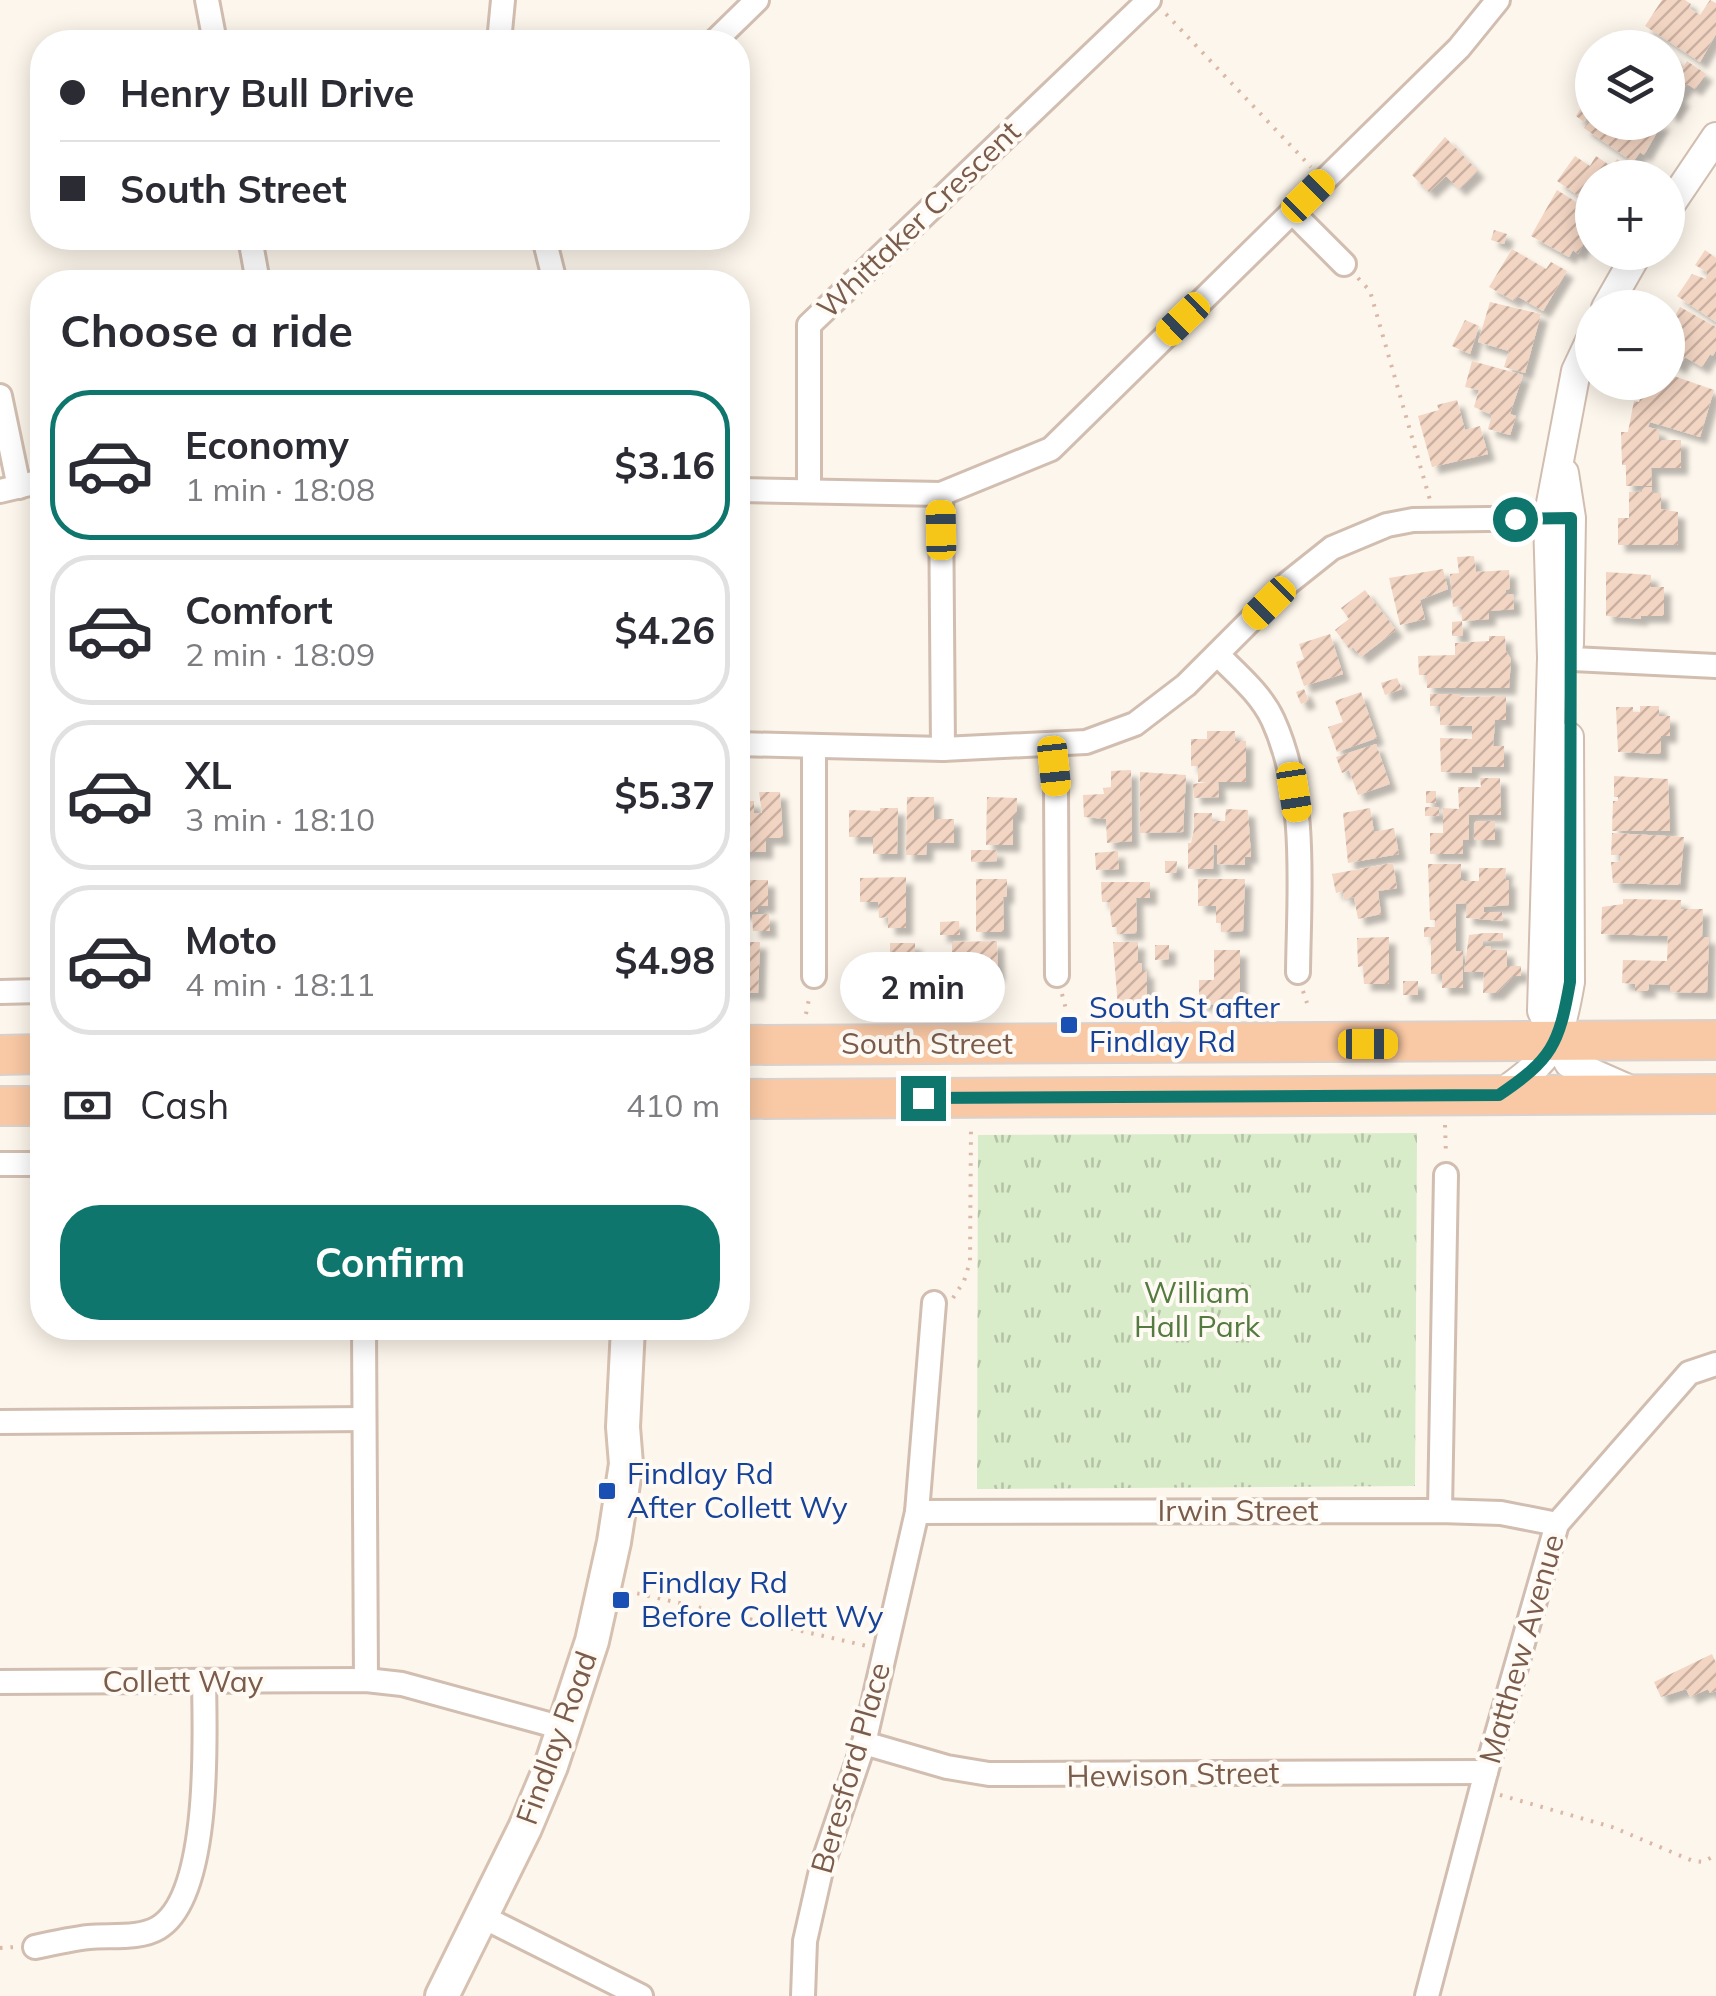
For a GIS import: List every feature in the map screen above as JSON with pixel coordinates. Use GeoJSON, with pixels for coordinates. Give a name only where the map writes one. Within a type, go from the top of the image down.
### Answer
{"type":"FeatureCollection","features":[{"type":"Feature","properties":{"kind":"highway","name":"South Street"},"geometry":{"type":"LineString","coordinates":[[750,1045],[1716,1040]]}},
{"type":"Feature","properties":{"kind":"highway"},"geometry":{"type":"LineString","coordinates":[[0,1055],[30,1054]]}},
{"type":"Feature","properties":{"kind":"highway","name":"South Street"},"geometry":{"type":"LineString","coordinates":[[750,1101],[1716,1094]]}},
{"type":"Feature","properties":{"kind":"highway"},"geometry":{"type":"LineString","coordinates":[[0,1106],[30,1106]]}},
{"type":"Feature","properties":{"kind":"main road","name":"Findlay Road"},"geometry":{"type":"LineString","coordinates":[[626,1464],[623,1427],[628,1340]]}},
{"type":"Feature","properties":{"kind":"main road","name":"Findlay Road"},"geometry":{"type":"LineString","coordinates":[[442,1996],[525,1828],[563,1728],[600,1604],[626,1464],[640,1424],[644,1340]]}},
{"type":"Feature","properties":{"kind":"street"},"geometry":{"type":"LineString","coordinates":[[207,0],[213,30]]}},
{"type":"Feature","properties":{"kind":"street"},"geometry":{"type":"LineString","coordinates":[[500,30],[503,0]]}},
{"type":"Feature","properties":{"kind":"street"},"geometry":{"type":"LineString","coordinates":[[726,30],[757,0]]}},
{"type":"Feature","properties":{"kind":"street"},"geometry":{"type":"LineString","coordinates":[[750,490],[941,494],[1051,449],[1458,48],[1498,0]]}},
{"type":"Feature","properties":{"kind":"street","name":"Whittaker Crescent"},"geometry":{"type":"LineString","coordinates":[[809,491],[809,325],[1158,7]]}},
{"type":"Feature","properties":{"kind":"street"},"geometry":{"type":"LineString","coordinates":[[1685,182],[1716,136]]}},
{"type":"Feature","properties":{"kind":"street"},"geometry":{"type":"LineString","coordinates":[[1292,212],[1344,264]]}},
{"type":"Feature","properties":{"kind":"street"},"geometry":{"type":"LineString","coordinates":[[1575,377],[1562,456],[1560,659],[1542,1010],[1569,1063],[1642,1096]]}},
{"type":"Feature","properties":{"kind":"street"},"geometry":{"type":"LineString","coordinates":[[0,396],[10,489]]}},
{"type":"Feature","properties":{"kind":"street"},"geometry":{"type":"LineString","coordinates":[[941,494],[944,748]]}},
{"type":"Feature","properties":{"kind":"street"},"geometry":{"type":"LineString","coordinates":[[750,744],[944,748],[1086,742],[1136,724],[1186,685],[1288,583],[1332,548],[1387,525],[1432,519],[1559,518]]}},
{"type":"Feature","properties":{"kind":"street"},"geometry":{"type":"LineString","coordinates":[[1218,655],[1250,686],[1272,717],[1289,765],[1298,819],[1298,972]]}},
{"type":"Feature","properties":{"kind":"street"},"geometry":{"type":"LineString","coordinates":[[1560,659],[1716,666]]}},
{"type":"Feature","properties":{"kind":"street"},"geometry":{"type":"LineString","coordinates":[[1051,744],[1056,786],[1057,975]]}},
{"type":"Feature","properties":{"kind":"street"},"geometry":{"type":"LineString","coordinates":[[814,746],[814,976]]}},
{"type":"Feature","properties":{"kind":"street"},"geometry":{"type":"LineString","coordinates":[[0,992],[30,991]]}},
{"type":"Feature","properties":{"kind":"street"},"geometry":{"type":"LineString","coordinates":[[1499,1095],[1536,1069],[1557,1041]]}},
{"type":"Feature","properties":{"kind":"street"},"geometry":{"type":"LineString","coordinates":[[0,1164],[30,1164]]}},
{"type":"Feature","properties":{"kind":"street"},"geometry":{"type":"LineString","coordinates":[[1440,1511],[1446,1176]]}},
{"type":"Feature","properties":{"kind":"street","name":"Beresford Place"},"geometry":{"type":"LineString","coordinates":[[803,1996],[805,1941],[822,1866],[864,1743],[918,1512],[934,1303]]}},
{"type":"Feature","properties":{"kind":"street"},"geometry":{"type":"LineString","coordinates":[[364,1340],[366,1680]]}},
{"type":"Feature","properties":{"kind":"street","name":"Matthew Avenue"},"geometry":{"type":"LineString","coordinates":[[1427,1996],[1483,1781],[1557,1524],[1689,1373],[1716,1364]]}},
{"type":"Feature","properties":{"kind":"street"},"geometry":{"type":"LineString","coordinates":[[0,1422],[364,1419]]}},
{"type":"Feature","properties":{"kind":"street","name":"Irwin Street"},"geometry":{"type":"LineString","coordinates":[[918,1512],[1440,1511],[1501,1513],[1557,1524]]}},
{"type":"Feature","properties":{"kind":"street","name":"Collett Way"},"geometry":{"type":"LineString","coordinates":[[0,1682],[366,1680],[402,1684],[563,1728]]}},
{"type":"Feature","properties":{"kind":"street"},"geometry":{"type":"LineString","coordinates":[[35,1947],[86,1937],[136,1934],[158,1928],[174,1912],[201,1834],[204,1682]]}},
{"type":"Feature","properties":{"kind":"street","name":"Hewison Street"},"geometry":{"type":"LineString","coordinates":[[864,1743],[946,1767],[1018,1776],[1483,1781]]}},
{"type":"Feature","properties":{"kind":"street"},"geometry":{"type":"LineString","coordinates":[[483,1917],[641,1996]]}},
{"type":"Feature","properties":{"kind":"path"},"geometry":{"type":"LineString","coordinates":[[1158,7],[1325,180]]}},
{"type":"Feature","properties":{"kind":"path"},"geometry":{"type":"LineString","coordinates":[[1344,264],[1370,292],[1419,458],[1432,519]]}},
{"type":"Feature","properties":{"kind":"path"},"geometry":{"type":"LineString","coordinates":[[1445,1121],[1446,1176]]}},
{"type":"Feature","properties":{"kind":"path"},"geometry":{"type":"LineString","coordinates":[[934,1303],[953,1298],[970,1262],[971,1124]]}},
{"type":"Feature","properties":{"kind":"path"},"geometry":{"type":"LineString","coordinates":[[623,1590],[885,1650]]}},
{"type":"Feature","properties":{"kind":"path"},"geometry":{"type":"LineString","coordinates":[[1483,1781],[1612,1826],[1693,1861],[1703,1862],[1716,1855]]}},
{"type":"Feature","properties":{"kind":"green space","name":"William Hall Park"},"geometry":{"type":"Polygon","coordinates":[[[1417,1133],[1415,1486],[977,1489],[978,1135],[1417,1133]]]}},
{"type":"Feature","properties":{"kind":"building"},"geometry":{"type":"Polygon","coordinates":[[[1662,0],[1685,0],[1700,15],[1710,0],[1716,3],[1716,34],[1700,62],[1685,52],[1685,30],[1651,30],[1645,26],[1662,0]]]}},
{"type":"Feature","properties":{"kind":"building"},"geometry":{"type":"Polygon","coordinates":[[[1687,61],[1706,74],[1695,89],[1687,84],[1685,87],[1687,61]]]}},
{"type":"Feature","properties":{"kind":"building"},"geometry":{"type":"Polygon","coordinates":[[[1445,137],[1478,171],[1459,189],[1446,176],[1429,192],[1412,175],[1445,137]]]}},
{"type":"Feature","properties":{"kind":"building"},"geometry":{"type":"Polygon","coordinates":[[[1601,140],[1653,140],[1644,155],[1640,152],[1630,160],[1601,140]]]}},
{"type":"Feature","properties":{"kind":"building"},"geometry":{"type":"Polygon","coordinates":[[[1575,156],[1581,160],[1575,160],[1575,193],[1557,181],[1575,156]]]}},
{"type":"Feature","properties":{"kind":"building"},"geometry":{"type":"Polygon","coordinates":[[[1557,190],[1575,201],[1575,252],[1569,257],[1531,236],[1557,190]]]}},
{"type":"Feature","properties":{"kind":"building"},"geometry":{"type":"Polygon","coordinates":[[[1494,230],[1507,234],[1504,244],[1491,240],[1494,230]]]}},
{"type":"Feature","properties":{"kind":"building"},"geometry":{"type":"Polygon","coordinates":[[[1512,249],[1546,269],[1551,262],[1567,271],[1543,311],[1517,296],[1514,301],[1489,287],[1512,249]]]}},
{"type":"Feature","properties":{"kind":"building"},"geometry":{"type":"Polygon","coordinates":[[[1705,250],[1716,258],[1716,322],[1685,301],[1685,290],[1681,290],[1692,274],[1706,279],[1707,272],[1695,265],[1705,250]]]}},
{"type":"Feature","properties":{"kind":"building"},"geometry":{"type":"Polygon","coordinates":[[[1490,302],[1541,314],[1525,373],[1504,367],[1509,351],[1478,342],[1490,302]]]}},
{"type":"Feature","properties":{"kind":"building"},"geometry":{"type":"Polygon","coordinates":[[[1685,310],[1716,327],[1716,350],[1702,367],[1685,357],[1685,310]]]}},
{"type":"Feature","properties":{"kind":"building"},"geometry":{"type":"Polygon","coordinates":[[[1465,320],[1479,326],[1470,354],[1452,346],[1465,320]]]}},
{"type":"Feature","properties":{"kind":"building"},"geometry":{"type":"Polygon","coordinates":[[[1472,361],[1523,375],[1510,414],[1516,416],[1510,435],[1488,429],[1492,415],[1474,407],[1479,390],[1465,387],[1472,361]]]}},
{"type":"Feature","properties":{"kind":"building"},"geometry":{"type":"Polygon","coordinates":[[[1685,380],[1714,390],[1700,437],[1650,422],[1648,427],[1659,430],[1659,440],[1681,440],[1681,468],[1651,468],[1652,486],[1626,486],[1621,432],[1628,432],[1634,401],[1685,400],[1685,380]]]}},
{"type":"Feature","properties":{"kind":"building"},"geometry":{"type":"Polygon","coordinates":[[[1457,400],[1465,430],[1480,426],[1488,454],[1432,467],[1418,416],[1457,400]]]}},
{"type":"Feature","properties":{"kind":"building"},"geometry":{"type":"Polygon","coordinates":[[[1642,487],[1652,487],[1652,493],[1661,493],[1661,509],[1678,512],[1678,545],[1618,545],[1618,518],[1629,518],[1629,492],[1642,492],[1642,487]]]}},
{"type":"Feature","properties":{"kind":"building"},"geometry":{"type":"Polygon","coordinates":[[[1474,556],[1476,572],[1509,570],[1510,590],[1506,594],[1513,594],[1514,609],[1489,611],[1489,619],[1462,621],[1461,606],[1453,607],[1450,574],[1459,573],[1457,557],[1474,556]]]}},
{"type":"Feature","properties":{"kind":"building"},"geometry":{"type":"Polygon","coordinates":[[[1443,569],[1448,589],[1420,600],[1425,619],[1400,625],[1389,578],[1443,569]]]}},
{"type":"Feature","properties":{"kind":"building"},"geometry":{"type":"Polygon","coordinates":[[[1606,572],[1651,575],[1651,587],[1664,587],[1664,616],[1606,616],[1606,572]]]}},
{"type":"Feature","properties":{"kind":"building"},"geometry":{"type":"Polygon","coordinates":[[[1365,590],[1396,630],[1361,657],[1353,647],[1350,650],[1335,630],[1349,619],[1341,608],[1365,590]]]}},
{"type":"Feature","properties":{"kind":"building"},"geometry":{"type":"Polygon","coordinates":[[[1462,621],[1463,636],[1452,636],[1452,622],[1462,621]]]}},
{"type":"Feature","properties":{"kind":"building"},"geometry":{"type":"Polygon","coordinates":[[[1330,634],[1343,674],[1304,686],[1296,662],[1304,659],[1299,644],[1330,634]]]}},
{"type":"Feature","properties":{"kind":"building"},"geometry":{"type":"Polygon","coordinates":[[[1489,636],[1505,636],[1511,659],[1509,688],[1427,688],[1426,675],[1419,675],[1418,656],[1455,655],[1455,643],[1489,641],[1489,636]]]}},
{"type":"Feature","properties":{"kind":"building"},"geometry":{"type":"Polygon","coordinates":[[[1397,678],[1402,689],[1385,695],[1381,683],[1397,678]]]}},
{"type":"Feature","properties":{"kind":"building"},"geometry":{"type":"Polygon","coordinates":[[[1304,689],[1309,701],[1301,704],[1296,692],[1304,689]]]}},
{"type":"Feature","properties":{"kind":"building"},"geometry":{"type":"Polygon","coordinates":[[[1361,692],[1377,738],[1337,752],[1328,727],[1343,722],[1335,701],[1361,692]]]}},
{"type":"Feature","properties":{"kind":"building"},"geometry":{"type":"Polygon","coordinates":[[[1430,694],[1506,696],[1506,720],[1495,720],[1493,746],[1504,746],[1504,767],[1472,767],[1472,773],[1441,772],[1440,738],[1472,739],[1472,726],[1440,725],[1440,706],[1430,706],[1430,694]]]}},
{"type":"Feature","properties":{"kind":"building"},"geometry":{"type":"Polygon","coordinates":[[[1640,706],[1659,706],[1659,716],[1670,716],[1670,736],[1661,736],[1661,754],[1618,752],[1616,707],[1633,707],[1633,712],[1640,712],[1640,706]]]}},
{"type":"Feature","properties":{"kind":"building"},"geometry":{"type":"Polygon","coordinates":[[[1207,731],[1235,731],[1235,741],[1246,741],[1246,782],[1218,782],[1219,797],[1194,798],[1193,784],[1208,782],[1198,782],[1198,766],[1191,766],[1191,739],[1207,739],[1207,731]]]}},
{"type":"Feature","properties":{"kind":"building"},"geometry":{"type":"Polygon","coordinates":[[[1376,744],[1390,784],[1358,795],[1349,770],[1342,773],[1336,757],[1376,744]]]}},
{"type":"Feature","properties":{"kind":"building"},"geometry":{"type":"Polygon","coordinates":[[[1131,770],[1132,841],[1107,843],[1106,819],[1084,817],[1083,795],[1104,794],[1103,788],[1111,787],[1111,771],[1131,770]]]}},
{"type":"Feature","properties":{"kind":"building"},"geometry":{"type":"Polygon","coordinates":[[[1140,772],[1186,775],[1183,832],[1140,833],[1140,772]]]}},
{"type":"Feature","properties":{"kind":"building"},"geometry":{"type":"Polygon","coordinates":[[[1614,776],[1668,779],[1670,831],[1612,831],[1613,801],[1618,801],[1614,797],[1614,776]]]}},
{"type":"Feature","properties":{"kind":"building"},"geometry":{"type":"Polygon","coordinates":[[[1480,778],[1500,778],[1501,815],[1469,815],[1469,840],[1463,840],[1463,854],[1430,854],[1430,833],[1443,833],[1443,808],[1459,809],[1458,787],[1481,787],[1480,778]]]}},
{"type":"Feature","properties":{"kind":"building"},"geometry":{"type":"Polygon","coordinates":[[[1426,791],[1436,791],[1436,803],[1426,803],[1426,791]]]}},
{"type":"Feature","properties":{"kind":"building"},"geometry":{"type":"Polygon","coordinates":[[[759,792],[780,792],[783,838],[766,838],[766,852],[750,852],[750,801],[754,801],[754,813],[762,813],[759,792]]]}},
{"type":"Feature","properties":{"kind":"building"},"geometry":{"type":"Polygon","coordinates":[[[907,797],[934,797],[934,819],[954,819],[954,843],[927,843],[926,855],[906,855],[907,797]]]}},
{"type":"Feature","properties":{"kind":"building"},"geometry":{"type":"Polygon","coordinates":[[[987,797],[1017,798],[1013,845],[986,845],[987,797]]]}},
{"type":"Feature","properties":{"kind":"building"},"geometry":{"type":"Polygon","coordinates":[[[1425,807],[1439,807],[1439,816],[1425,816],[1425,807]]]}},
{"type":"Feature","properties":{"kind":"building"},"geometry":{"type":"Polygon","coordinates":[[[898,808],[897,854],[873,854],[873,837],[849,837],[849,810],[898,808]]]}},
{"type":"Feature","properties":{"kind":"building"},"geometry":{"type":"Polygon","coordinates":[[[1370,808],[1374,832],[1394,828],[1399,854],[1348,863],[1343,813],[1370,808]]]}},
{"type":"Feature","properties":{"kind":"building"},"geometry":{"type":"Polygon","coordinates":[[[1226,809],[1248,810],[1251,857],[1245,857],[1245,865],[1217,864],[1214,845],[1213,869],[1188,869],[1194,813],[1212,813],[1212,821],[1225,821],[1226,809]]]}},
{"type":"Feature","properties":{"kind":"building"},"geometry":{"type":"Polygon","coordinates":[[[1474,821],[1495,821],[1495,840],[1474,840],[1474,821]]]}},
{"type":"Feature","properties":{"kind":"building"},"geometry":{"type":"Polygon","coordinates":[[[1612,833],[1684,837],[1680,885],[1613,883],[1611,862],[1620,862],[1620,855],[1611,855],[1612,833]]]}},
{"type":"Feature","properties":{"kind":"building"},"geometry":{"type":"Polygon","coordinates":[[[971,850],[997,850],[997,861],[971,862],[971,850]]]}},
{"type":"Feature","properties":{"kind":"building"},"geometry":{"type":"Polygon","coordinates":[[[1118,851],[1119,869],[1096,870],[1095,853],[1118,851]]]}},
{"type":"Feature","properties":{"kind":"building"},"geometry":{"type":"Polygon","coordinates":[[[1165,861],[1177,861],[1176,873],[1165,873],[1165,861]]]}},
{"type":"Feature","properties":{"kind":"building"},"geometry":{"type":"Polygon","coordinates":[[[1393,863],[1397,888],[1378,891],[1381,914],[1358,919],[1354,897],[1344,899],[1343,891],[1336,893],[1332,874],[1393,863]]]}},
{"type":"Feature","properties":{"kind":"building"},"geometry":{"type":"Polygon","coordinates":[[[1428,864],[1461,864],[1464,881],[1479,881],[1479,868],[1506,868],[1509,905],[1484,907],[1484,912],[1502,912],[1503,921],[1466,918],[1467,903],[1456,904],[1456,951],[1463,951],[1463,988],[1442,988],[1442,974],[1431,974],[1431,937],[1424,937],[1424,927],[1435,927],[1435,920],[1430,920],[1428,864]]]}},
{"type":"Feature","properties":{"kind":"building"},"geometry":{"type":"Polygon","coordinates":[[[906,877],[906,928],[888,928],[888,917],[879,918],[878,902],[860,902],[860,878],[906,877]]]}},
{"type":"Feature","properties":{"kind":"building"},"geometry":{"type":"Polygon","coordinates":[[[976,879],[1007,879],[1004,932],[976,932],[976,879]]]}},
{"type":"Feature","properties":{"kind":"building"},"geometry":{"type":"Polygon","coordinates":[[[1198,879],[1245,879],[1243,931],[1221,932],[1221,923],[1216,923],[1216,906],[1198,906],[1198,879]]]}},
{"type":"Feature","properties":{"kind":"building"},"geometry":{"type":"Polygon","coordinates":[[[750,880],[768,880],[768,906],[758,906],[758,912],[750,912],[750,880]]]}},
{"type":"Feature","properties":{"kind":"building"},"geometry":{"type":"Polygon","coordinates":[[[1101,882],[1150,882],[1150,898],[1136,898],[1137,933],[1117,934],[1117,927],[1112,927],[1109,902],[1102,902],[1101,882]]]}},
{"type":"Feature","properties":{"kind":"building"},"geometry":{"type":"Polygon","coordinates":[[[1623,899],[1681,900],[1681,909],[1703,909],[1702,937],[1709,937],[1707,993],[1670,992],[1670,985],[1649,984],[1649,991],[1635,991],[1635,984],[1622,983],[1623,960],[1667,961],[1668,936],[1601,934],[1602,907],[1623,904],[1623,899]]]}},
{"type":"Feature","properties":{"kind":"building"},"geometry":{"type":"Polygon","coordinates":[[[769,914],[770,931],[753,931],[752,915],[769,914]]]}},
{"type":"Feature","properties":{"kind":"building"},"geometry":{"type":"Polygon","coordinates":[[[959,921],[960,935],[940,935],[940,922],[959,921]]]}},
{"type":"Feature","properties":{"kind":"building"},"geometry":{"type":"Polygon","coordinates":[[[1503,933],[1503,941],[1483,941],[1482,946],[1507,950],[1507,966],[1521,966],[1521,976],[1513,976],[1497,993],[1483,993],[1484,972],[1464,972],[1469,935],[1503,933]]]}},
{"type":"Feature","properties":{"kind":"building"},"geometry":{"type":"Polygon","coordinates":[[[1389,937],[1389,984],[1364,984],[1363,966],[1358,967],[1357,938],[1389,937]]]}},
{"type":"Feature","properties":{"kind":"building"},"geometry":{"type":"Polygon","coordinates":[[[997,941],[998,975],[983,975],[983,1000],[960,1000],[959,953],[952,953],[952,942],[997,941]]]}},
{"type":"Feature","properties":{"kind":"building"},"geometry":{"type":"Polygon","coordinates":[[[750,942],[760,942],[758,993],[750,993],[750,942]]]}},
{"type":"Feature","properties":{"kind":"building"},"geometry":{"type":"Polygon","coordinates":[[[1113,942],[1138,942],[1138,963],[1142,963],[1142,971],[1147,971],[1143,1008],[1118,1008],[1113,942]]]}},
{"type":"Feature","properties":{"kind":"building"},"geometry":{"type":"Polygon","coordinates":[[[890,943],[915,943],[915,989],[872,989],[872,971],[890,971],[890,943]]]}},
{"type":"Feature","properties":{"kind":"building"},"geometry":{"type":"Polygon","coordinates":[[[1155,945],[1169,945],[1169,959],[1155,960],[1155,945]]]}},
{"type":"Feature","properties":{"kind":"building"},"geometry":{"type":"Polygon","coordinates":[[[1214,950],[1240,950],[1240,1005],[1199,1004],[1199,980],[1214,980],[1214,950]]]}},
{"type":"Feature","properties":{"kind":"building"},"geometry":{"type":"Polygon","coordinates":[[[1403,981],[1418,981],[1418,995],[1403,995],[1403,981]]]}},
{"type":"Feature","properties":{"kind":"building"},"geometry":{"type":"Polygon","coordinates":[[[1712,1654],[1716,1663],[1716,1691],[1710,1693],[1708,1689],[1690,1697],[1686,1689],[1661,1697],[1654,1682],[1712,1654]]]}},
{"type":"Feature","properties":{"kind":"place","name":"South St after Findlay Rd"},"geometry":{"type":"Point","coordinates":[1069,1025]}},
{"type":"Feature","properties":{"kind":"place","name":"Findlay Rd After Collett Wy"},"geometry":{"type":"Point","coordinates":[607,1491]}},
{"type":"Feature","properties":{"kind":"place","name":"Findlay Rd Before Collett Wy"},"geometry":{"type":"Point","coordinates":[621,1600]}},
{"type":"Feature","properties":{"kind":"route"},"geometry":{"type":"LineString","coordinates":[[923,1098],[1499,1095],[1536,1069],[1557,1041],[1570,982],[1571,518],[1515,519]]}}]}
